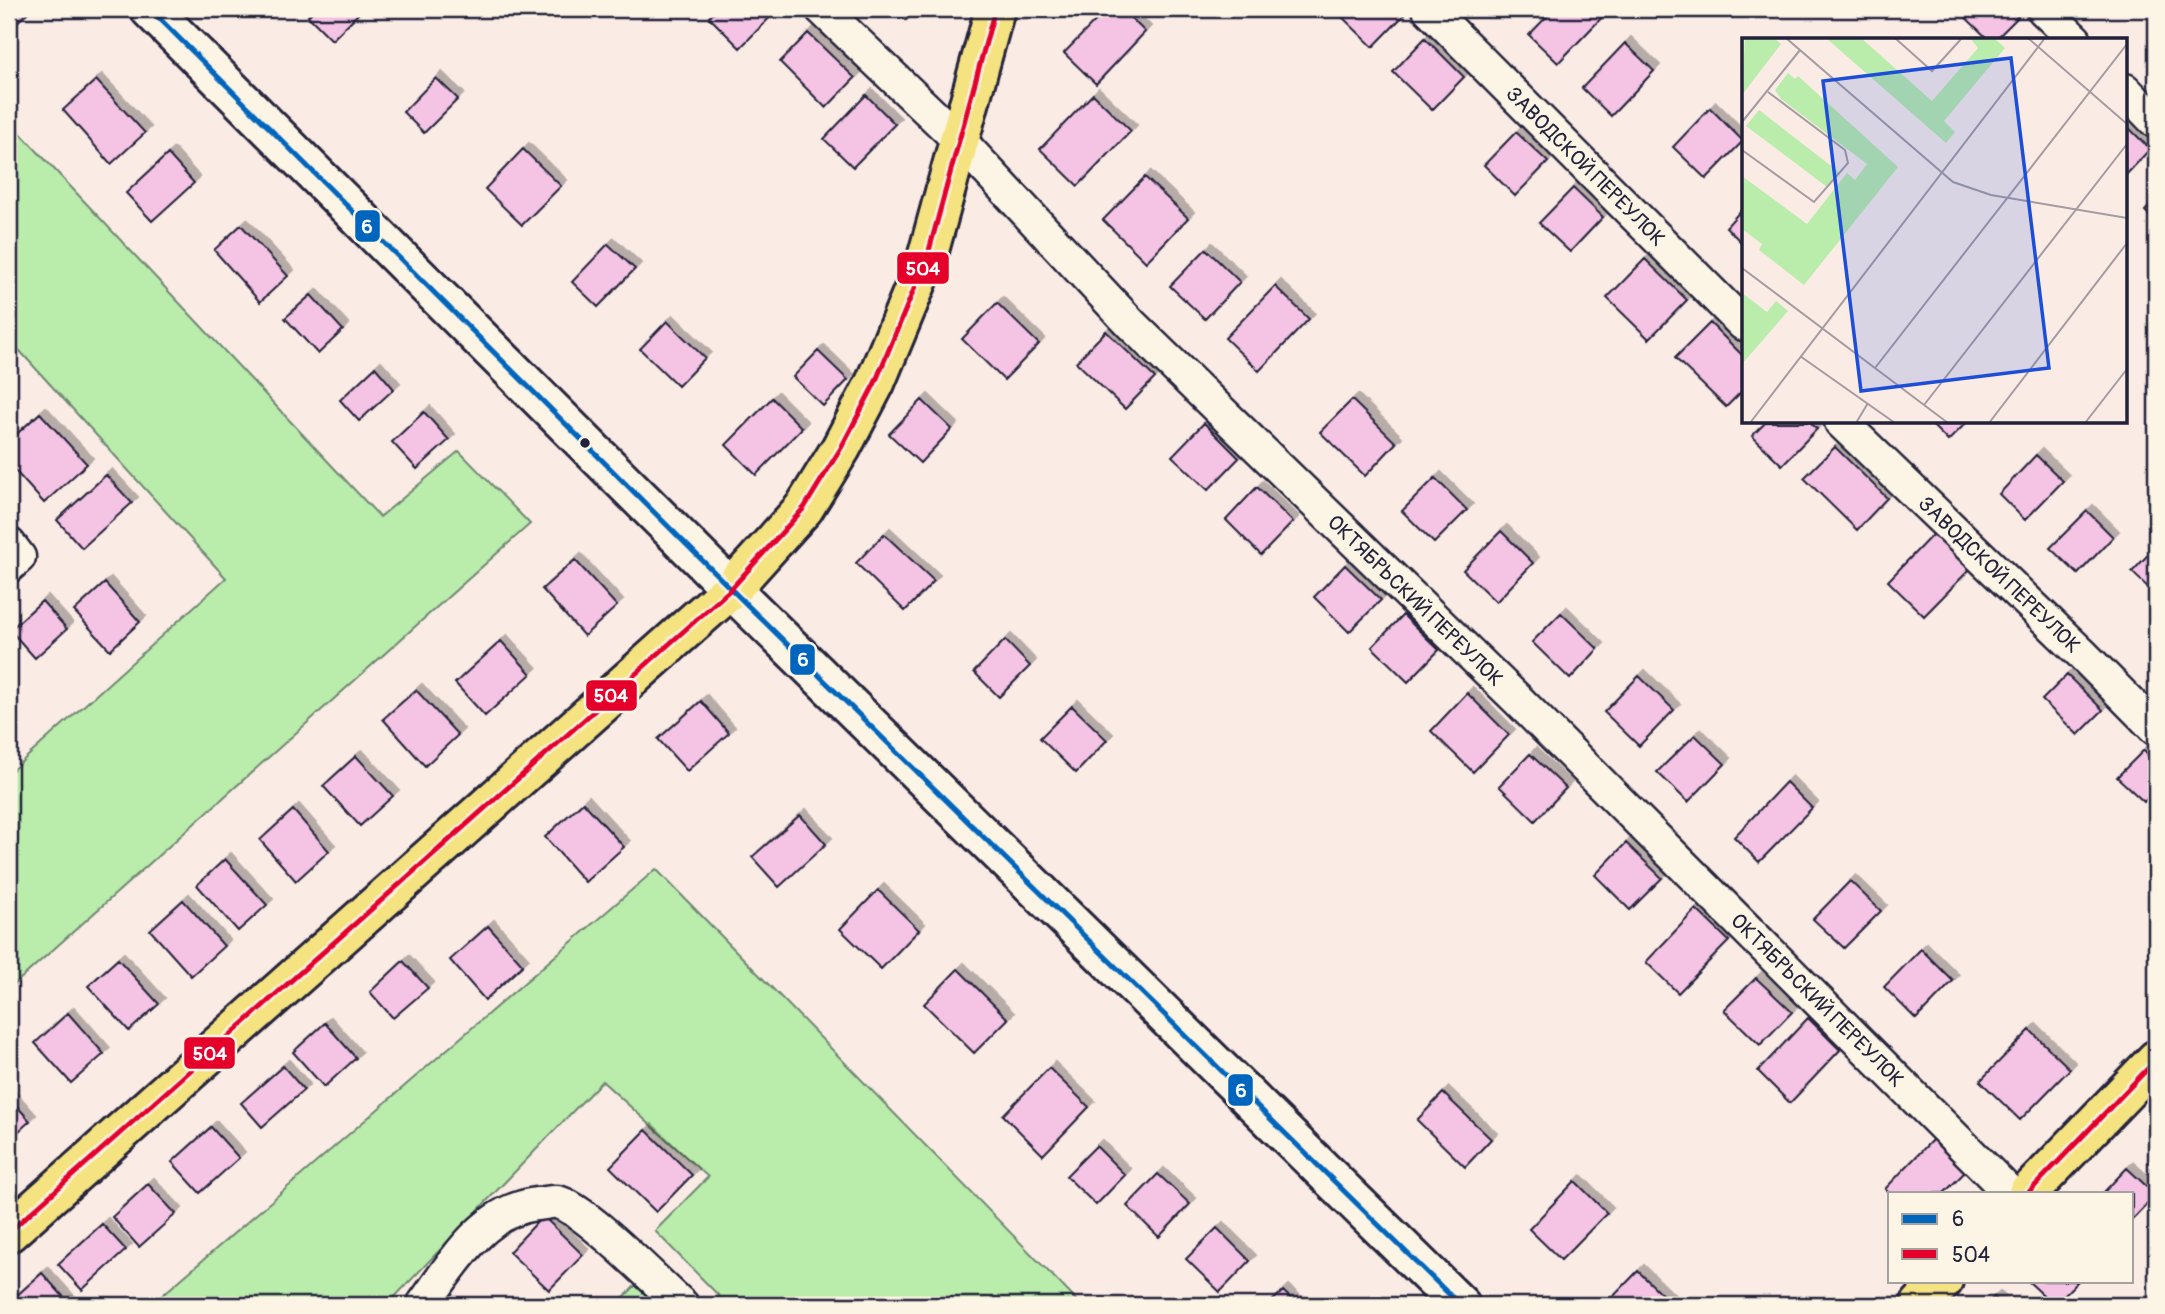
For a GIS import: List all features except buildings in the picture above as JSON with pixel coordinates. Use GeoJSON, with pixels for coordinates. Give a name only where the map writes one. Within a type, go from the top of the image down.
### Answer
{"type":"FeatureCollection","features":[{"type":"Feature","properties":{"kind":"main road"},"geometry":{"type":"LineString","coordinates":[[150,9],[731,589],[1460,1305]]}},
{"type":"Feature","properties":{"kind":"main road"},"geometry":{"type":"LineString","coordinates":[[9,1232],[731,589],[804,508],[841,448],[875,383],[927,258],[995,9]]}},
{"type":"Feature","properties":{"kind":"main road"},"geometry":{"type":"LineString","coordinates":[[2029,1192],[2156,1060]]}},
{"type":"Feature","properties":{"kind":"main road"},"geometry":{"type":"LineString","coordinates":[[1920,1305],[1942,1282]]}},
{"type":"Feature","properties":{"kind":"street","name":"ОКТЯБРЬСКИЙ ПЕРЕУЛОК"},"geometry":{"type":"LineString","coordinates":[[822,9],[960,141],[1131,324],[1519,701],[2009,1192]]}},
{"type":"Feature","properties":{"kind":"street","name":"ЗАВОДСКОЙ ПЕРЕУЛОК"},"geometry":{"type":"LineString","coordinates":[[1429,9],[1742,323]]}},
{"type":"Feature","properties":{"kind":"street"},"geometry":{"type":"LineString","coordinates":[[2043,9],[2073,38]]}},
{"type":"Feature","properties":{"kind":"street"},"geometry":{"type":"LineString","coordinates":[[2126,91],[2156,122]]}},
{"type":"Feature","properties":{"kind":"street","name":"ЗАВОДСКОЙ ПЕРЕУЛОК"},"geometry":{"type":"LineString","coordinates":[[1843,424],[2156,729]]}},
{"type":"Feature","properties":{"kind":"street"},"geometry":{"type":"LineString","coordinates":[[9,544],[19,556],[9,566]]}},
{"type":"Feature","properties":{"kind":"street"},"geometry":{"type":"LineString","coordinates":[[423,1305],[466,1245],[494,1220],[523,1206],[557,1202],[584,1216],[681,1305]]}},
{"type":"Feature","properties":{"kind":"green space"},"geometry":{"type":"Polygon","coordinates":[[[9,121],[380,517],[459,451],[530,524],[9,989],[9,773],[226,578],[9,339],[9,121]]]}},
{"type":"Feature","properties":{"kind":"green space"},"geometry":{"type":"Polygon","coordinates":[[[656,869],[1081,1305],[728,1305],[655,1231],[708,1177],[602,1081],[387,1305],[151,1305],[656,869]]]}},
{"type":"Feature","properties":{"kind":"green space"},"geometry":{"type":"Polygon","coordinates":[[[638,1283],[659,1305],[616,1305],[638,1283]]]}},
{"type":"Feature","properties":{"kind":"transit line","name":"6"},"geometry":{"type":"LineString","coordinates":[[150,9],[731,589],[1460,1305]]}},
{"type":"Feature","properties":{"kind":"transit line","name":"504"},"geometry":{"type":"LineString","coordinates":[[9,1232],[731,589],[804,508],[841,448],[875,383],[927,258],[995,9]]}},
{"type":"Feature","properties":{"kind":"transit line","name":"504"},"geometry":{"type":"LineString","coordinates":[[2029,1192],[2156,1060]]}}]}
